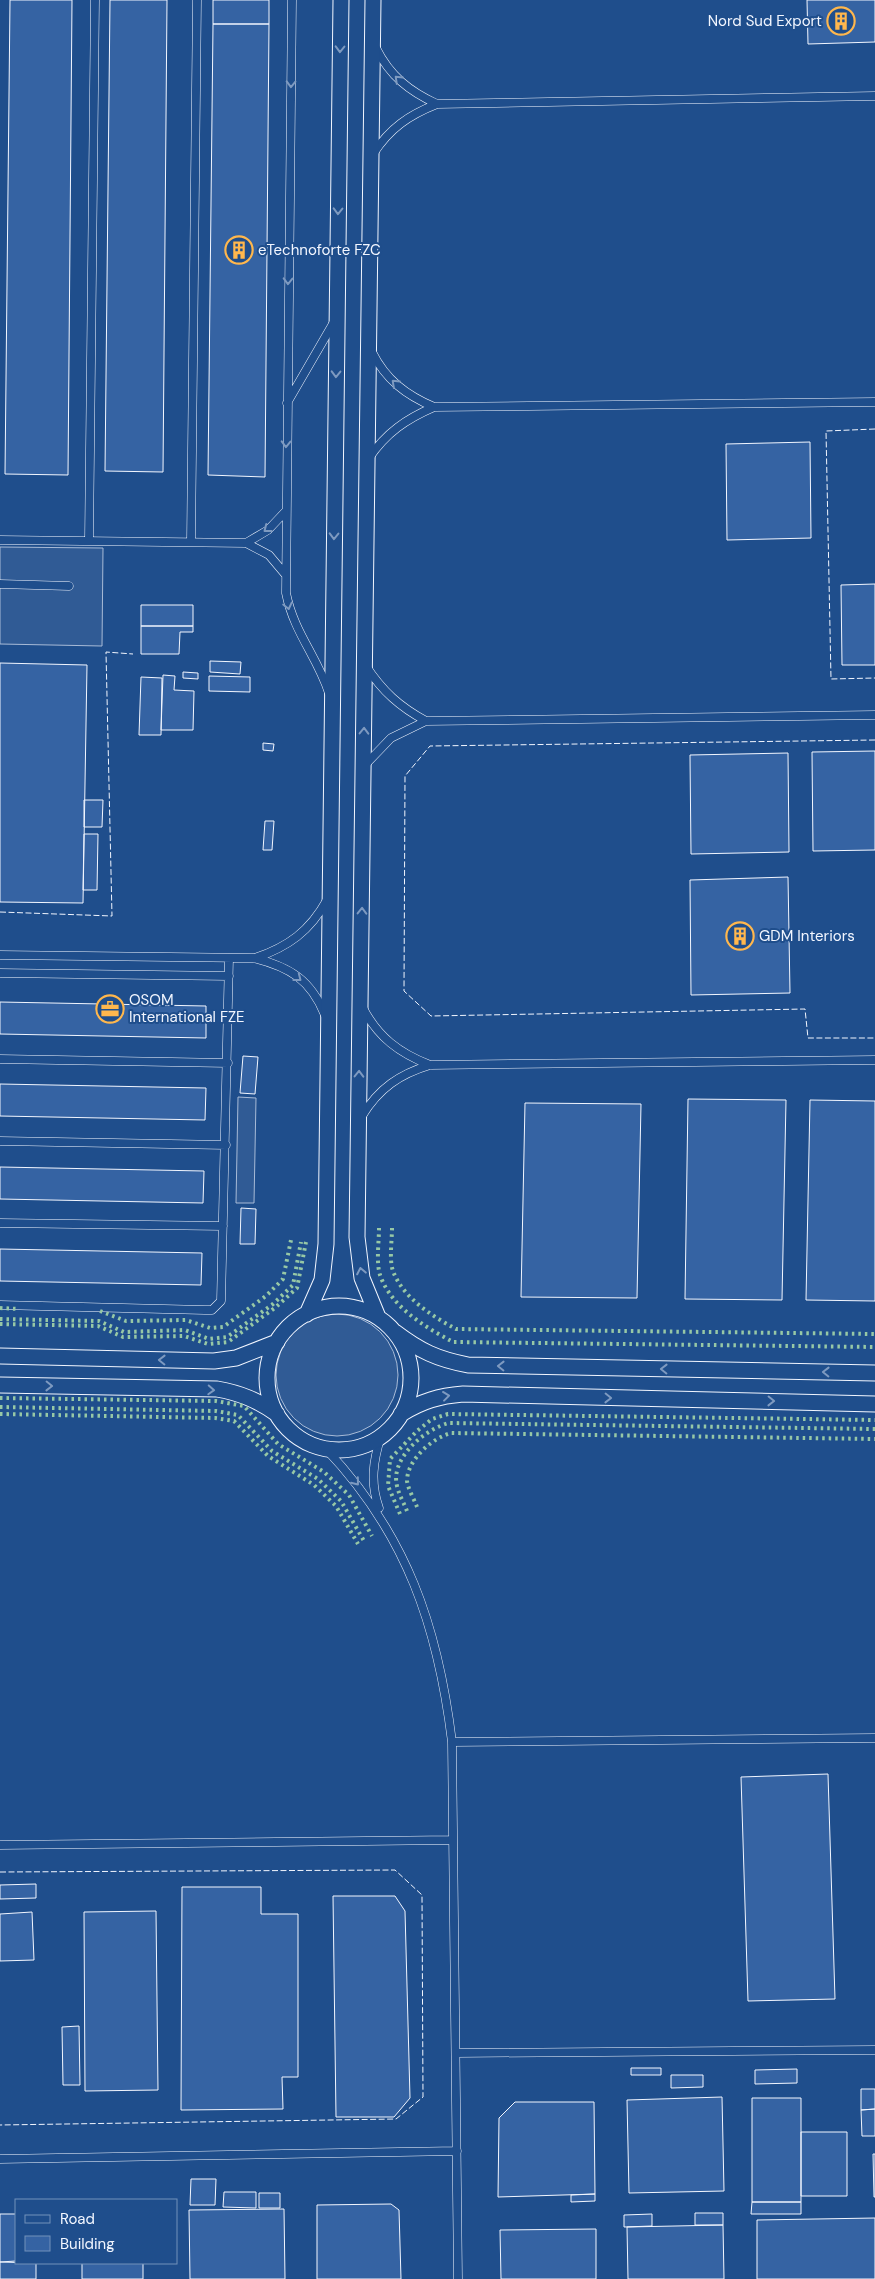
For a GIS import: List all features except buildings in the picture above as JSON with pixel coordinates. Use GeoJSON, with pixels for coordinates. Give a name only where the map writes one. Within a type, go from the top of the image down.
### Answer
{"type":"FeatureCollection","features":[{"type":"Feature","properties":{"kind":"street"},"geometry":{"type":"LineString","coordinates":[[307,1314],[315,1297],[325,1262],[341,0]]}},
{"type":"Feature","properties":{"kind":"street"},"geometry":{"type":"LineString","coordinates":[[373,0],[360,1002],[359,1258],[362,1278],[378,1317]]}},
{"type":"Feature","properties":{"kind":"street"},"geometry":{"type":"LineString","coordinates":[[875,1373],[468,1365],[442,1360],[417,1349],[378,1317],[361,1309],[343,1306],[324,1307],[307,1314],[290,1326],[277,1342],[270,1359],[267,1378],[270,1396],[277,1414],[289,1430],[306,1442],[326,1448],[345,1449],[363,1445],[381,1436],[401,1414],[420,1402],[441,1396],[463,1394],[875,1404]]}},
{"type":"Feature","properties":{"kind":"street"},"geometry":{"type":"LineString","coordinates":[[395,1332],[406,1351],[411,1372],[409,1394],[401,1414]]}},
{"type":"Feature","properties":{"kind":"street"},"geometry":{"type":"LineString","coordinates":[[0,1356],[214,1361],[236,1358],[277,1342]]}},
{"type":"Feature","properties":{"kind":"street"},"geometry":{"type":"LineString","coordinates":[[0,1385],[217,1389],[245,1395],[259,1401],[277,1414]]}},
{"type":"Feature","properties":{"kind":"lane"},"geometry":{"type":"LineString","coordinates":[[89,541],[95,0]]}},
{"type":"Feature","properties":{"kind":"lane"},"geometry":{"type":"LineString","coordinates":[[190,542],[197,0]]}},
{"type":"Feature","properties":{"kind":"lane"},"geometry":{"type":"LineString","coordinates":[[292,0],[285,574],[289,612],[296,630],[317,664],[332,705]]}},
{"type":"Feature","properties":{"kind":"lane"},"geometry":{"type":"LineString","coordinates":[[372,42],[383,62],[398,80],[416,94],[437,104]]}},
{"type":"Feature","properties":{"kind":"lane"},"geometry":{"type":"LineString","coordinates":[[371,158],[383,139],[398,124],[417,112],[437,104],[875,96]]}},
{"type":"Feature","properties":{"kind":"lane"},"geometry":{"type":"LineString","coordinates":[[287,404],[337,318]]}},
{"type":"Feature","properties":{"kind":"lane"},"geometry":{"type":"LineString","coordinates":[[368,345],[379,366],[394,384],[413,398],[434,408]]}},
{"type":"Feature","properties":{"kind":"lane"},"geometry":{"type":"LineString","coordinates":[[367,461],[379,443],[395,428],[414,416],[434,408],[875,402]]}},
{"type":"Feature","properties":{"kind":"lane"},"geometry":{"type":"LineString","coordinates":[[246,543],[268,530],[285,512]]}},
{"type":"Feature","properties":{"kind":"lane"},"geometry":{"type":"LineString","coordinates":[[0,540],[246,543],[268,555],[285,574]]}},
{"type":"Feature","properties":{"kind":"lane"},"geometry":{"type":"LineString","coordinates":[[0,584],[69,586]]}},
{"type":"Feature","properties":{"kind":"lane"},"geometry":{"type":"LineString","coordinates":[[365,664],[376,682],[390,698],[407,711],[426,721]]}},
{"type":"Feature","properties":{"kind":"lane"},"geometry":{"type":"LineString","coordinates":[[364,767],[391,738],[426,721],[875,715]]}},
{"type":"Feature","properties":{"kind":"lane"},"geometry":{"type":"LineString","coordinates":[[254,958],[279,950],[300,936],[318,917],[330,894]]}},
{"type":"Feature","properties":{"kind":"lane"},"geometry":{"type":"LineString","coordinates":[[0,955],[254,958],[280,965],[302,979],[319,1000],[328,1025]]}},
{"type":"Feature","properties":{"kind":"lane"},"geometry":{"type":"LineString","coordinates":[[0,1305],[212,1310],[218,1307],[222,1295],[230,958]]}},
{"type":"Feature","properties":{"kind":"lane"},"geometry":{"type":"LineString","coordinates":[[0,973],[229,976]]}},
{"type":"Feature","properties":{"kind":"lane"},"geometry":{"type":"LineString","coordinates":[[360,1002],[372,1024],[388,1042],[407,1056],[430,1064]]}},
{"type":"Feature","properties":{"kind":"lane"},"geometry":{"type":"LineString","coordinates":[[0,1059],[228,1063]]}},
{"type":"Feature","properties":{"kind":"lane"},"geometry":{"type":"LineString","coordinates":[[359,1121],[371,1101],[388,1084],[407,1072],[430,1064],[875,1060]]}},
{"type":"Feature","properties":{"kind":"lane"},"geometry":{"type":"LineString","coordinates":[[0,1141],[226,1145]]}},
{"type":"Feature","properties":{"kind":"lane"},"geometry":{"type":"LineString","coordinates":[[0,1223],[223,1226]]}},
{"type":"Feature","properties":{"kind":"lane"},"geometry":{"type":"LineString","coordinates":[[381,1436],[374,1457],[372,1478],[376,1499],[383,1519],[404,1561],[431,1631],[446,1695],[452,1742],[458,2279]]}},
{"type":"Feature","properties":{"kind":"lane"},"geometry":{"type":"LineString","coordinates":[[326,1448],[346,1470],[383,1519]]}},
{"type":"Feature","properties":{"kind":"lane"},"geometry":{"type":"LineString","coordinates":[[452,1742],[875,1738]]}},
{"type":"Feature","properties":{"kind":"lane"},"geometry":{"type":"LineString","coordinates":[[0,1845],[454,1840]]}},
{"type":"Feature","properties":{"kind":"lane"},"geometry":{"type":"LineString","coordinates":[[456,2053],[875,2050]]}},
{"type":"Feature","properties":{"kind":"lane"},"geometry":{"type":"LineString","coordinates":[[0,2159],[457,2151]]}},
{"type":"Feature","properties":{"kind":"shaded area"},"geometry":{"type":"Polygon","coordinates":[[[0,547],[103,548],[102,646],[0,644],[0,547]]]}},
{"type":"Feature","properties":{"kind":"shaded area"},"geometry":{"type":"Polygon","coordinates":[[[238,1097],[256,1098],[254,1203],[236,1203],[238,1097]]]}},
{"type":"Feature","properties":{"kind":"shaded area"},"geometry":{"type":"Polygon","coordinates":[[[337,1314],[349,1315],[360,1319],[371,1324],[380,1332],[388,1341],[393,1352],[397,1363],[397,1387],[393,1398],[388,1409],[380,1418],[371,1426],[360,1431],[349,1435],[337,1436],[325,1435],[314,1431],[303,1426],[294,1418],[286,1409],[281,1398],[277,1387],[276,1375],[277,1363],[281,1352],[286,1341],[294,1332],[303,1324],[314,1319],[325,1315],[337,1314]]]}},
{"type":"Feature","properties":{"kind":"hedge"},"geometry":{"type":"LineString","coordinates":[[379,1228],[378,1264],[380,1275],[392,1297],[420,1323],[453,1342],[875,1347]]}},
{"type":"Feature","properties":{"kind":"hedge"},"geometry":{"type":"LineString","coordinates":[[392,1228],[391,1261],[398,1281],[419,1305],[456,1329],[875,1334]]}},
{"type":"Feature","properties":{"kind":"hedge"},"geometry":{"type":"LineString","coordinates":[[100,1311],[126,1321],[186,1320],[210,1328],[223,1327],[266,1296],[283,1279],[291,1240]]}},
{"type":"Feature","properties":{"kind":"hedge"},"geometry":{"type":"LineString","coordinates":[[0,1319],[99,1321],[124,1332],[185,1330],[209,1339],[227,1337],[273,1304],[293,1285],[301,1242]]}},
{"type":"Feature","properties":{"kind":"hedge"},"geometry":{"type":"LineString","coordinates":[[0,1324],[98,1326],[123,1337],[184,1336],[208,1344],[228,1342],[276,1307],[297,1288],[306,1242]]}},
{"type":"Feature","properties":{"kind":"hedge"},"geometry":{"type":"LineString","coordinates":[[0,1308],[18,1309]]}},
{"type":"Feature","properties":{"kind":"hedge"},"geometry":{"type":"LineString","coordinates":[[0,1398],[216,1401],[244,1406],[278,1444],[324,1472],[349,1495],[372,1536]]}},
{"type":"Feature","properties":{"kind":"hedge"},"geometry":{"type":"LineString","coordinates":[[0,1407],[216,1411],[238,1415],[272,1451],[318,1479],[341,1501],[364,1541]]}},
{"type":"Feature","properties":{"kind":"hedge"},"geometry":{"type":"LineString","coordinates":[[0,1414],[215,1418],[234,1421],[268,1456],[314,1485],[336,1506],[358,1544]]}},
{"type":"Feature","properties":{"kind":"hedge"},"geometry":{"type":"LineString","coordinates":[[400,1514],[388,1486],[390,1459],[417,1431],[432,1419],[448,1414],[875,1420]]}},
{"type":"Feature","properties":{"kind":"hedge"},"geometry":{"type":"LineString","coordinates":[[407,1511],[397,1486],[396,1475],[399,1465],[404,1455],[420,1438],[430,1431],[449,1423],[875,1429]]}},
{"type":"Feature","properties":{"kind":"hedge"},"geometry":{"type":"LineString","coordinates":[[417,1507],[407,1481],[411,1465],[429,1445],[451,1433],[875,1439]]}},
{"type":"Feature","properties":{"kind":"fence"},"geometry":{"type":"LineString","coordinates":[[875,429],[826,431],[831,679],[875,678]]}},
{"type":"Feature","properties":{"kind":"fence"},"geometry":{"type":"LineString","coordinates":[[0,912],[112,916],[106,652],[133,654]]}},
{"type":"Feature","properties":{"kind":"fence"},"geometry":{"type":"LineString","coordinates":[[875,740],[430,746],[405,776],[404,991],[431,1016],[805,1009],[808,1038],[875,1038]]}},
{"type":"Feature","properties":{"kind":"fence"},"geometry":{"type":"LineString","coordinates":[[0,1872],[395,1870],[422,1895],[423,2097],[396,2119],[0,2125]]}},
{"type":"Feature","properties":{"kind":"place","name":"Nord Sud Export"},"geometry":{"type":"Point","coordinates":[841,21]}},
{"type":"Feature","properties":{"kind":"place","name":"eTechnoforte FZC"},"geometry":{"type":"Point","coordinates":[239,250]}},
{"type":"Feature","properties":{"kind":"place","name":"GDM Interiors"},"geometry":{"type":"Point","coordinates":[740,936]}},
{"type":"Feature","properties":{"kind":"place","name":"OSOM International FZE"},"geometry":{"type":"Point","coordinates":[110,1009]}}]}
